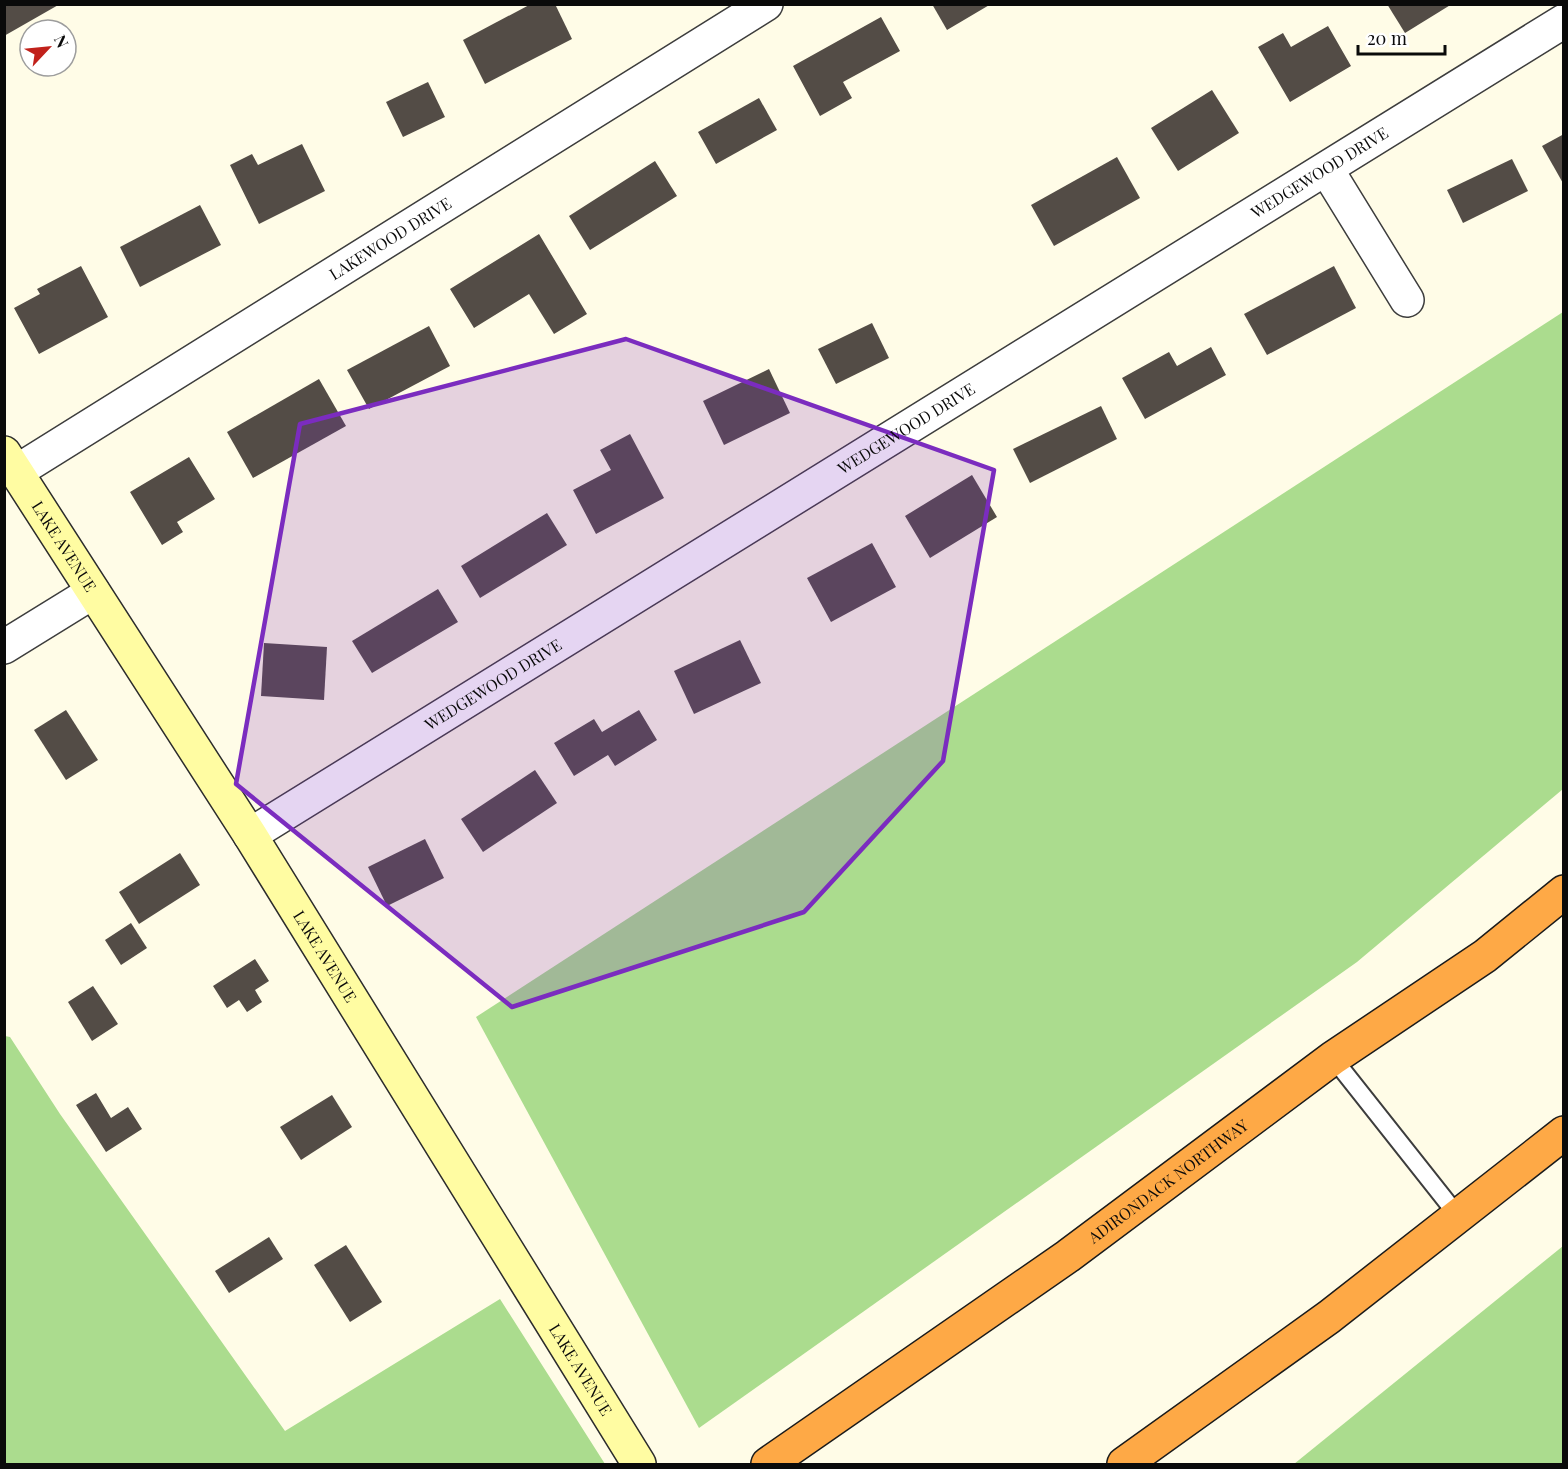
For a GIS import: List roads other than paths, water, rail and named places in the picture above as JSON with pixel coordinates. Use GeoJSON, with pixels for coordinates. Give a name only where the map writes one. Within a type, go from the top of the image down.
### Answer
{"type":"FeatureCollection","features":[{"type":"Feature","properties":{"kind":"highway","name":"ADIRONDACK NORTHWAY"},"geometry":{"type":"LineString","coordinates":[[768,1464],[1068,1256],[1334,1058],[1485,956],[1563,892]]}},
{"type":"Feature","properties":{"kind":"highway"},"geometry":{"type":"LineString","coordinates":[[1124,1464],[1329,1317],[1563,1133]]}},
{"type":"Feature","properties":{"kind":"main road","name":"LAKE AVENUE"},"geometry":{"type":"LineString","coordinates":[[10,463],[250,836],[639,1464]]}},
{"type":"Feature","properties":{"kind":"street","name":"LAKEWOOD DRIVE"},"geometry":{"type":"LineString","coordinates":[[10,463],[765,4]]}},
{"type":"Feature","properties":{"kind":"street","name":"WEDGEWOOD DRIVE"},"geometry":{"type":"LineString","coordinates":[[250,836],[1327,170],[1563,21]]}},
{"type":"Feature","properties":{"kind":"street"},"geometry":{"type":"LineString","coordinates":[[1327,170],[1407,300]]}},
{"type":"Feature","properties":{"kind":"street"},"geometry":{"type":"LineString","coordinates":[[4,647],[93,592]]}},
{"type":"Feature","properties":{"kind":"lane"},"geometry":{"type":"LineString","coordinates":[[1334,1058],[1458,1216]]}}]}
